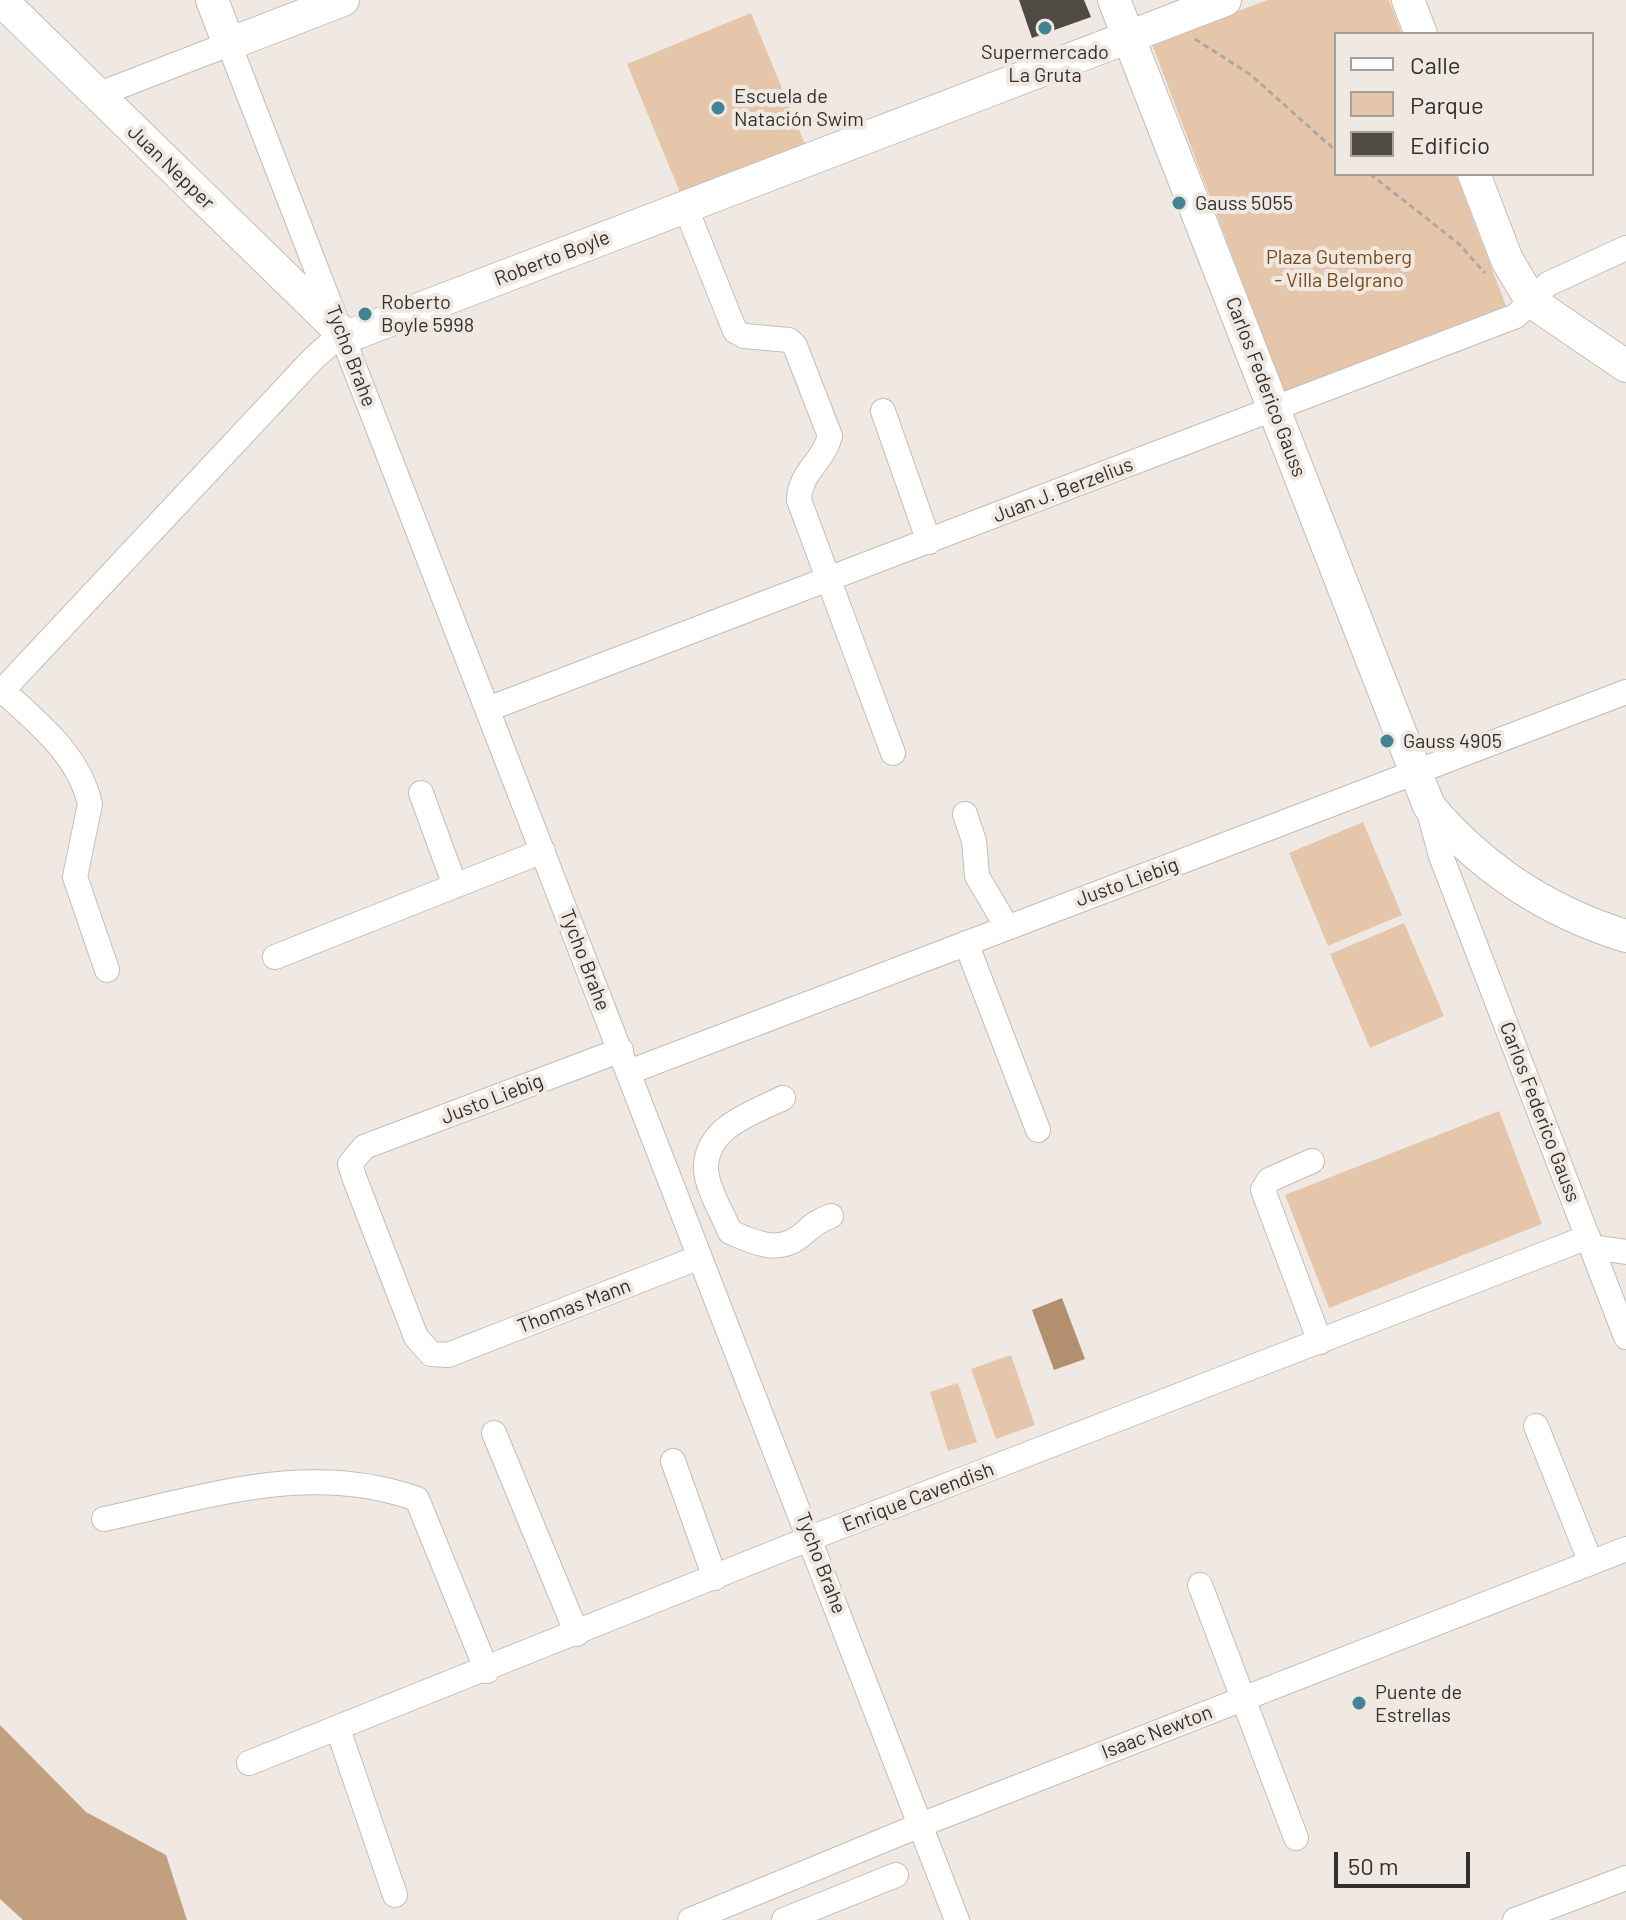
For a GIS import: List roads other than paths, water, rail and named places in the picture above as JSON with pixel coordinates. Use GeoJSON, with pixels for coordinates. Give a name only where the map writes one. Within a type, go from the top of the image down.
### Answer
{"type":"FeatureCollection","features":[{"type":"Feature","properties":{"kind":"main road","name":"Juan Nepper"},"geometry":{"type":"LineString","coordinates":[[1,0],[342,333]]}},
{"type":"Feature","properties":{"kind":"main road","name":"Tycho Brahe"},"geometry":{"type":"LineString","coordinates":[[212,0],[229,44]]}},
{"type":"Feature","properties":{"kind":"main road"},"geometry":{"type":"LineString","coordinates":[[229,44],[343,0]]}},
{"type":"Feature","properties":{"kind":"main road","name":"Carlos Federico Gauss"},"geometry":{"type":"LineString","coordinates":[[1114,0],[1275,408],[1419,786]]}},
{"type":"Feature","properties":{"kind":"main road","name":"Roberto Boyle"},"geometry":{"type":"LineString","coordinates":[[342,333],[370,330],[1225,0]]}},
{"type":"Feature","properties":{"kind":"main road"},"geometry":{"type":"LineString","coordinates":[[1408,0],[1420,32]]}},
{"type":"Feature","properties":{"kind":"main road"},"geometry":{"type":"LineString","coordinates":[[1475,176],[1507,260],[1532,302],[1626,366]]}},
{"type":"Feature","properties":{"kind":"main road"},"geometry":{"type":"LineString","coordinates":[[1419,786],[1446,826],[1473,851],[1536,899],[1588,925],[1626,936]]}},
{"type":"Feature","properties":{"kind":"street"},"geometry":{"type":"LineString","coordinates":[[97,95],[229,44]]}},
{"type":"Feature","properties":{"kind":"street","name":"Tycho Brahe"},"geometry":{"type":"LineString","coordinates":[[229,44],[923,1824],[957,1920]]}},
{"type":"Feature","properties":{"kind":"street"},"geometry":{"type":"LineString","coordinates":[[685,206],[728,320],[735,331],[744,336],[789,340],[795,346],[830,436],[827,446],[799,484],[799,500],[893,753]]}},
{"type":"Feature","properties":{"kind":"street","name":"Juan J. Berzelius"},"geometry":{"type":"LineString","coordinates":[[488,709],[1516,316],[1548,284],[1626,248]]}},
{"type":"Feature","properties":{"kind":"street"},"geometry":{"type":"LineString","coordinates":[[107,970],[75,877],[90,804],[88,794],[65,752],[1,692],[313,359],[342,333]]}},
{"type":"Feature","properties":{"kind":"street"},"geometry":{"type":"LineString","coordinates":[[883,411],[929,542]]}},
{"type":"Feature","properties":{"kind":"street","name":"Justo Liebig"},"geometry":{"type":"LineString","coordinates":[[448,1355],[431,1354],[416,1337],[350,1164],[364,1147],[625,1061],[1419,786],[1626,692]]}},
{"type":"Feature","properties":{"kind":"street","name":"Carlos Federico Gauss"},"geometry":{"type":"LineString","coordinates":[[1419,786],[1453,886],[1626,1337]]}},
{"type":"Feature","properties":{"kind":"street"},"geometry":{"type":"LineString","coordinates":[[421,793],[455,886]]}},
{"type":"Feature","properties":{"kind":"street"},"geometry":{"type":"LineString","coordinates":[[965,814],[974,841],[977,876],[1007,927]]}},
{"type":"Feature","properties":{"kind":"street"},"geometry":{"type":"LineString","coordinates":[[275,957],[543,851]]}},
{"type":"Feature","properties":{"kind":"street"},"geometry":{"type":"LineString","coordinates":[[1453,886],[1452,862],[1458,856],[1473,851]]}},
{"type":"Feature","properties":{"kind":"street"},"geometry":{"type":"LineString","coordinates":[[966,943],[1038,1130]]}},
{"type":"Feature","properties":{"kind":"street"},"geometry":{"type":"LineString","coordinates":[[783,1098],[729,1125],[716,1138],[706,1166],[730,1232],[774,1247],[800,1237],[821,1219],[831,1216]]}},
{"type":"Feature","properties":{"kind":"street"},"geometry":{"type":"LineString","coordinates":[[1312,1161],[1269,1180],[1263,1190],[1320,1342]]}},
{"type":"Feature","properties":{"kind":"street","name":"Thomas Mann"},"geometry":{"type":"LineString","coordinates":[[448,1355],[698,1250],[730,1232]]}},
{"type":"Feature","properties":{"kind":"street"},"geometry":{"type":"LineString","coordinates":[[1590,1242],[1626,1252]]}},
{"type":"Feature","properties":{"kind":"street","name":"Enrique Cavendish"},"geometry":{"type":"LineString","coordinates":[[249,1763],[487,1671],[811,1538],[1320,1342],[1590,1242]]}},
{"type":"Feature","properties":{"kind":"street"},"geometry":{"type":"LineString","coordinates":[[1536,1426],[1591,1563]]}},
{"type":"Feature","properties":{"kind":"street"},"geometry":{"type":"LineString","coordinates":[[494,1433],[577,1634]]}},
{"type":"Feature","properties":{"kind":"street"},"geometry":{"type":"LineString","coordinates":[[673,1461],[715,1578]]}},
{"type":"Feature","properties":{"kind":"street"},"geometry":{"type":"LineString","coordinates":[[104,1519],[281,1481],[381,1486],[417,1499],[487,1671]]}},
{"type":"Feature","properties":{"kind":"street","name":"Isaac Newton"},"geometry":{"type":"LineString","coordinates":[[690,1920],[923,1824],[1626,1549]]}},
{"type":"Feature","properties":{"kind":"street"},"geometry":{"type":"LineString","coordinates":[[1200,1585],[1296,1838]]}},
{"type":"Feature","properties":{"kind":"street"},"geometry":{"type":"LineString","coordinates":[[338,1729],[395,1895]]}},
{"type":"Feature","properties":{"kind":"street"},"geometry":{"type":"LineString","coordinates":[[784,1920],[896,1875]]}},
{"type":"Feature","properties":{"kind":"street"},"geometry":{"type":"LineString","coordinates":[[1515,1920],[1626,1878]]}},
{"type":"Feature","properties":{"kind":"place","name":"Supermercado La Gruta"},"geometry":{"type":"Point","coordinates":[1045,28]}},
{"type":"Feature","properties":{"kind":"place","name":"Escuela de Natación Swim"},"geometry":{"type":"Point","coordinates":[718,108]}},
{"type":"Feature","properties":{"kind":"place","name":"Gauss 5055"},"geometry":{"type":"Point","coordinates":[1179,203]}},
{"type":"Feature","properties":{"kind":"place","name":"Roberto Boyle 5998"},"geometry":{"type":"Point","coordinates":[365,314]}},
{"type":"Feature","properties":{"kind":"place","name":"Gauss 4905"},"geometry":{"type":"Point","coordinates":[1387,741]}},
{"type":"Feature","properties":{"kind":"place","name":"Puente de Estrellas"},"geometry":{"type":"Point","coordinates":[1359,1703]}},
{"type":"Feature","properties":{"kind":"park label","name":"Plaza Gutemberg - Villa Belgrano"},"geometry":{"type":"Point","coordinates":[1339,268]}}]}
